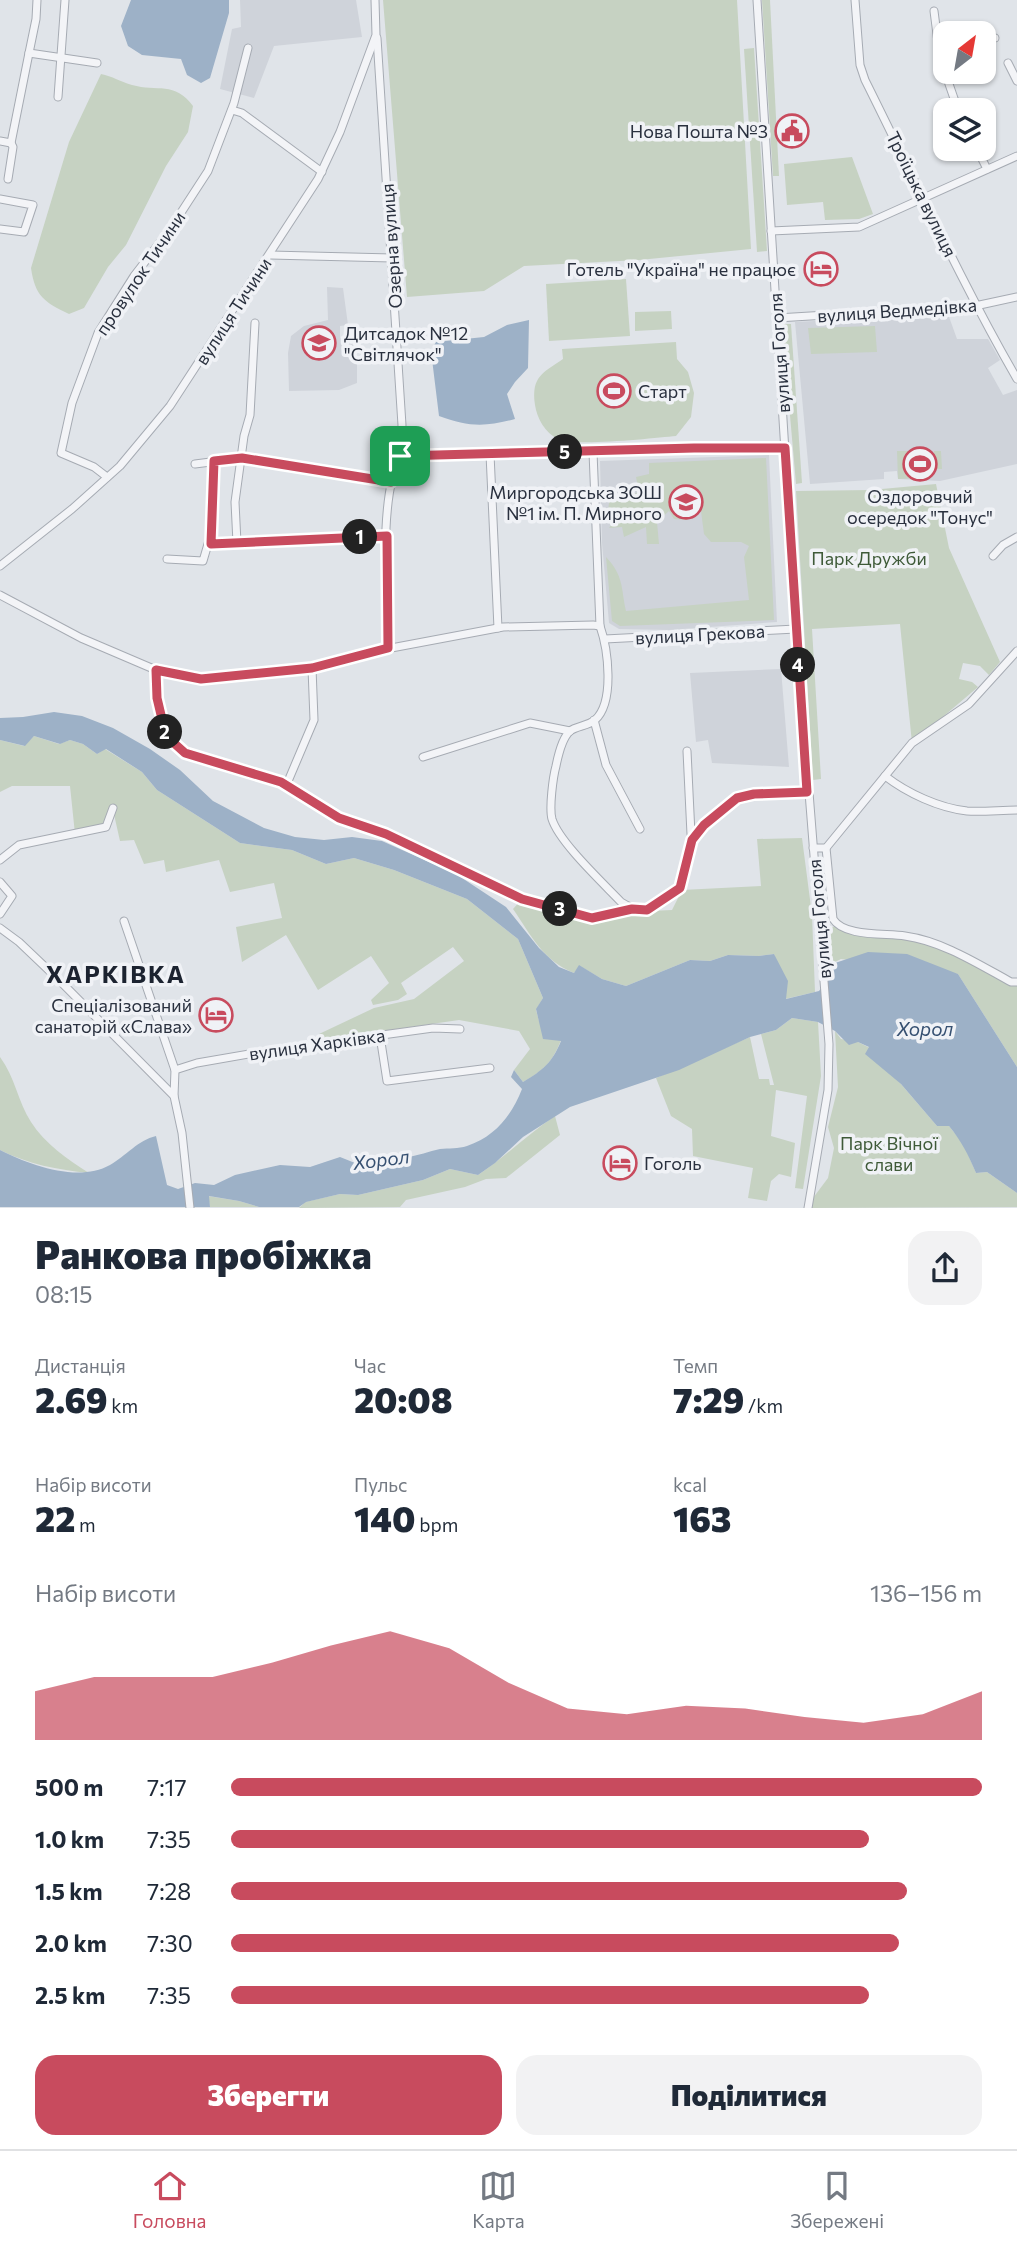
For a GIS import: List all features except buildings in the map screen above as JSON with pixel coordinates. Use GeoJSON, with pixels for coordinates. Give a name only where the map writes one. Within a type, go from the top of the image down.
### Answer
{"type":"FeatureCollection","features":[{"type":"Feature","properties":{"kind":"street"},"geometry":{"type":"LineString","coordinates":[[8,179],[13,147],[11,143],[36,19],[37,0]]}},
{"type":"Feature","properties":{"kind":"street"},"geometry":{"type":"LineString","coordinates":[[58,97],[65,0]]}},
{"type":"Feature","properties":{"kind":"street","name":"вулиця Тичини"},"geometry":{"type":"LineString","coordinates":[[0,566],[120,466],[170,406],[321,172],[340,132],[376,35],[375,0]]}},
{"type":"Feature","properties":{"kind":"street","name":"вулиця Гоголя"},"geometry":{"type":"LineString","coordinates":[[757,0],[807,792],[829,1044],[828,1090],[807,1208]]}},
{"type":"Feature","properties":{"kind":"street","name":"Троїцька вулиця"},"geometry":{"type":"LineString","coordinates":[[855,0],[860,65],[865,80],[975,306],[1017,379]]}},
{"type":"Feature","properties":{"kind":"street"},"geometry":{"type":"LineString","coordinates":[[934,11],[937,21]]}},
{"type":"Feature","properties":{"kind":"street","name":"Озерна вулиця"},"geometry":{"type":"LineString","coordinates":[[376,35],[402,425],[400,456],[391,482],[387,536],[388,648]]}},
{"type":"Feature","properties":{"kind":"street","name":"провулок Тичини"},"geometry":{"type":"LineString","coordinates":[[107,477],[94,467],[61,453],[72,402],[98,333],[134,276],[171,228],[208,171],[232,110],[248,48]]}},
{"type":"Feature","properties":{"kind":"street"},"geometry":{"type":"LineString","coordinates":[[29,53],[97,63]]}},
{"type":"Feature","properties":{"kind":"street"},"geometry":{"type":"LineString","coordinates":[[1007,63],[1017,81]]}},
{"type":"Feature","properties":{"kind":"street"},"geometry":{"type":"LineString","coordinates":[[232,110],[242,113],[321,172]]}},
{"type":"Feature","properties":{"kind":"street"},"geometry":{"type":"LineString","coordinates":[[0,141],[11,143]]}},
{"type":"Feature","properties":{"kind":"street"},"geometry":{"type":"LineString","coordinates":[[771,231],[859,228],[1017,156]]}},
{"type":"Feature","properties":{"kind":"street"},"geometry":{"type":"LineString","coordinates":[[983,161],[987,169]]}},
{"type":"Feature","properties":{"kind":"street"},"geometry":{"type":"LineString","coordinates":[[0,199],[33,205],[24,232],[0,229]]}},
{"type":"Feature","properties":{"kind":"street"},"geometry":{"type":"LineString","coordinates":[[270,254],[392,258]]}},
{"type":"Feature","properties":{"kind":"street","name":"вулиця Ведмедівка"},"geometry":{"type":"LineString","coordinates":[[776,318],[975,306],[1017,297]]}},
{"type":"Feature","properties":{"kind":"street"},"geometry":{"type":"LineString","coordinates":[[237,543],[235,502],[250,415],[255,323]]}},
{"type":"Feature","properties":{"kind":"street"},"geometry":{"type":"LineString","coordinates":[[400,456],[785,448]]}},
{"type":"Feature","properties":{"kind":"street"},"geometry":{"type":"LineString","coordinates":[[423,757],[530,723],[570,731],[594,720],[601,711],[608,684],[605,639],[600,626],[593,452]]}},
{"type":"Feature","properties":{"kind":"street"},"geometry":{"type":"LineString","coordinates":[[490,454],[498,628]]}},
{"type":"Feature","properties":{"kind":"street"},"geometry":{"type":"LineString","coordinates":[[195,464],[242,458],[391,482]]}},
{"type":"Feature","properties":{"kind":"street"},"geometry":{"type":"LineString","coordinates":[[211,544],[214,461]]}},
{"type":"Feature","properties":{"kind":"street"},"geometry":{"type":"LineString","coordinates":[[167,559],[203,561],[208,544],[387,536]]}},
{"type":"Feature","properties":{"kind":"street"},"geometry":{"type":"LineString","coordinates":[[993,556],[1003,545],[1017,537]]}},
{"type":"Feature","properties":{"kind":"street"},"geometry":{"type":"LineString","coordinates":[[0,597],[81,638],[156,670],[201,679],[312,668],[388,648],[498,628],[600,626]]}},
{"type":"Feature","properties":{"kind":"street","name":"вулиця Грекова"},"geometry":{"type":"LineString","coordinates":[[605,639],[796,629]]}},
{"type":"Feature","properties":{"kind":"street"},"geometry":{"type":"LineString","coordinates":[[1017,651],[969,704],[912,743],[826,848],[833,919],[838,926],[850,931],[918,938],[962,956],[1011,982],[1017,982]]}},
{"type":"Feature","properties":{"kind":"street"},"geometry":{"type":"LineString","coordinates":[[286,786],[314,720],[312,668]]}},
{"type":"Feature","properties":{"kind":"street"},"geometry":{"type":"LineString","coordinates":[[156,670],[157,698],[166,736],[185,753],[286,786],[339,818],[386,834],[522,899],[592,918],[632,909],[647,910],[680,888],[686,856],[694,838],[704,825],[737,798],[754,794],[807,792]]}},
{"type":"Feature","properties":{"kind":"street"},"geometry":{"type":"LineString","coordinates":[[594,720],[606,765],[640,829]]}},
{"type":"Feature","properties":{"kind":"street"},"geometry":{"type":"LineString","coordinates":[[570,731],[559,752],[554,773],[551,818],[559,833],[590,869],[621,902],[632,909]]}},
{"type":"Feature","properties":{"kind":"street"},"geometry":{"type":"LineString","coordinates":[[687,751],[691,834],[694,838]]}},
{"type":"Feature","properties":{"kind":"street"},"geometry":{"type":"LineString","coordinates":[[885,776],[894,783],[948,808],[969,811],[1017,810]]}},
{"type":"Feature","properties":{"kind":"street"},"geometry":{"type":"LineString","coordinates":[[0,860],[19,845],[106,827],[113,808]]}},
{"type":"Feature","properties":{"kind":"street"},"geometry":{"type":"LineString","coordinates":[[813,848],[826,848]]}},
{"type":"Feature","properties":{"kind":"street"},"geometry":{"type":"LineString","coordinates":[[0,882],[12,896],[0,914]]}},
{"type":"Feature","properties":{"kind":"street"},"geometry":{"type":"LineString","coordinates":[[124,921],[175,1070],[174,1096],[182,1133],[190,1208]]}},
{"type":"Feature","properties":{"kind":"street"},"geometry":{"type":"LineString","coordinates":[[0,928],[19,942],[61,982],[174,1096]]}},
{"type":"Feature","properties":{"kind":"street","name":"вулиця Харківка"},"geometry":{"type":"LineString","coordinates":[[175,1070],[197,1063],[265,1051],[433,1028],[460,1029]]}},
{"type":"Feature","properties":{"kind":"street"},"geometry":{"type":"LineString","coordinates":[[380,1036],[387,1081],[490,1068]]}},
{"type":"Feature","properties":{"kind":"shaded area"},"geometry":{"type":"Polygon","coordinates":[[[240,0],[356,0],[362,37],[274,46],[254,98],[220,89],[232,29],[241,27],[240,0]]]}},
{"type":"Feature","properties":{"kind":"shaded area","name":"Дитсадок №12 \"Світлячок\""},"geometry":{"type":"Polygon","coordinates":[[[327,287],[343,288],[348,325],[340,326],[340,338],[357,347],[357,383],[339,390],[289,391],[288,353],[291,336],[304,326],[328,320],[327,287]]]}},
{"type":"Feature","properties":{"kind":"shaded area"},"geometry":{"type":"Polygon","coordinates":[[[948,314],[957,339],[988,339],[1000,360],[988,368],[1003,395],[1017,390],[1017,464],[940,481],[898,479],[897,471],[884,472],[884,479],[810,484],[795,322],[948,314]]]}},
{"type":"Feature","properties":{"kind":"shaded area","name":"Миргородська ЗОШ №1 ім. П. Мирного"},"geometry":{"type":"Polygon","coordinates":[[[769,455],[777,622],[669,630],[619,629],[609,623],[602,543],[600,461],[769,455]]]}},
{"type":"Feature","properties":{"kind":"shaded area"},"geometry":{"type":"Polygon","coordinates":[[[781,669],[789,767],[712,763],[708,740],[696,742],[690,673],[781,669]]]}},
{"type":"Feature","properties":{"kind":"green space"},"geometry":{"type":"Polygon","coordinates":[[[383,0],[737,0],[751,249],[639,260],[524,266],[484,291],[407,297],[383,0]]]}},
{"type":"Feature","properties":{"kind":"green space"},"geometry":{"type":"Polygon","coordinates":[[[762,0],[770,0],[779,176],[773,176],[762,0]]]}},
{"type":"Feature","properties":{"kind":"green space"},"geometry":{"type":"Polygon","coordinates":[[[754,48],[767,251],[757,252],[744,49],[754,48]]]}},
{"type":"Feature","properties":{"kind":"green space"},"geometry":{"type":"Polygon","coordinates":[[[101,74],[132,85],[172,90],[186,98],[193,106],[188,132],[166,166],[126,245],[108,267],[84,308],[69,314],[42,297],[35,285],[31,268],[69,142],[101,74]]]}},
{"type":"Feature","properties":{"kind":"green space"},"geometry":{"type":"Polygon","coordinates":[[[852,157],[873,214],[859,219],[825,220],[823,202],[787,205],[784,164],[852,157]]]}},
{"type":"Feature","properties":{"kind":"green space"},"geometry":{"type":"Polygon","coordinates":[[[626,279],[630,336],[549,341],[546,284],[626,279]]]}},
{"type":"Feature","properties":{"kind":"green space"},"geometry":{"type":"Polygon","coordinates":[[[671,311],[672,329],[635,331],[635,312],[671,311]]]}},
{"type":"Feature","properties":{"kind":"green space"},"geometry":{"type":"Polygon","coordinates":[[[782,324],[791,324],[802,483],[796,484],[782,324]]]}},
{"type":"Feature","properties":{"kind":"green space"},"geometry":{"type":"Polygon","coordinates":[[[875,326],[877,352],[811,354],[808,328],[875,326]]]}},
{"type":"Feature","properties":{"kind":"green space","name":"Старт"},"geometry":{"type":"Polygon","coordinates":[[[676,342],[677,359],[688,372],[694,393],[691,417],[676,436],[614,441],[566,441],[553,436],[542,425],[535,405],[535,388],[540,376],[563,359],[562,349],[676,342]]]}},
{"type":"Feature","properties":{"kind":"green space","name":"Оздоровчий осередок \"Тонус\""},"geometry":{"type":"Polygon","coordinates":[[[897,451],[921,451],[922,459],[934,459],[934,451],[941,451],[942,469],[922,469],[922,478],[898,479],[897,451]]]}},
{"type":"Feature","properties":{"kind":"green space"},"geometry":{"type":"Polygon","coordinates":[[[766,458],[774,620],[620,626],[612,621],[606,557],[619,576],[626,611],[749,600],[744,557],[749,546],[741,542],[711,542],[704,534],[701,511],[691,512],[688,520],[674,519],[669,511],[657,522],[659,544],[647,544],[646,527],[624,537],[622,527],[609,528],[615,520],[608,510],[610,497],[624,498],[639,492],[636,477],[649,474],[649,463],[766,458]]]}},
{"type":"Feature","properties":{"kind":"green space","name":"Парк Дружби"},"geometry":{"type":"Polygon","coordinates":[[[936,484],[949,548],[1000,662],[989,675],[980,666],[963,663],[959,679],[972,682],[978,687],[912,743],[900,624],[812,629],[821,779],[813,780],[796,491],[871,490],[936,484]]]}},
{"type":"Feature","properties":{"kind":"green space"},"geometry":{"type":"Polygon","coordinates":[[[34,736],[59,744],[70,740],[83,744],[97,754],[105,749],[142,772],[157,790],[240,843],[292,850],[326,864],[354,858],[394,870],[467,899],[518,939],[543,998],[536,1010],[539,1021],[561,1040],[551,1060],[542,1070],[523,1082],[514,1070],[530,1049],[519,1031],[459,1020],[320,1040],[319,1034],[374,1008],[414,999],[464,961],[453,947],[401,983],[407,994],[398,1000],[373,1005],[371,1000],[389,983],[371,956],[318,990],[286,935],[242,962],[236,927],[282,918],[274,883],[230,892],[219,860],[166,872],[164,860],[144,864],[134,840],[120,841],[113,810],[106,827],[75,834],[70,786],[12,786],[0,792],[0,740],[24,746],[34,736]]]}},
{"type":"Feature","properties":{"kind":"green space"},"geometry":{"type":"Polygon","coordinates":[[[802,838],[812,915],[815,992],[785,999],[774,954],[728,955],[710,961],[690,960],[626,986],[602,979],[580,966],[574,973],[554,962],[546,954],[513,909],[522,899],[592,918],[629,912],[672,910],[682,890],[761,886],[757,839],[802,838]]]}},
{"type":"Feature","properties":{"kind":"green space"},"geometry":{"type":"Polygon","coordinates":[[[838,926],[918,938],[1017,982],[1017,1067],[958,974],[841,959],[829,965],[826,928],[838,926]]]}},
{"type":"Feature","properties":{"kind":"green space"},"geometry":{"type":"Polygon","coordinates":[[[792,1018],[818,1022],[821,1076],[803,1189],[795,1188],[807,1096],[776,1090],[771,1136],[795,1143],[791,1177],[779,1174],[771,1181],[767,1201],[748,1198],[753,1168],[693,1156],[692,1129],[671,1116],[656,1078],[750,1037],[759,1079],[769,1079],[770,1085],[774,1085],[761,1034],[776,1030],[792,1018]]]}},
{"type":"Feature","properties":{"kind":"green space","name":"Парк Вічної слави"},"geometry":{"type":"Polygon","coordinates":[[[835,1031],[841,1039],[858,1042],[870,1048],[937,1126],[949,1126],[964,1145],[976,1173],[987,1172],[1017,1193],[1017,1207],[811,1208],[813,1198],[828,1178],[834,1148],[828,1127],[838,1087],[835,1031]]]}},
{"type":"Feature","properties":{"kind":"green space"},"geometry":{"type":"Polygon","coordinates":[[[0,1057],[37,1130],[57,1150],[89,1173],[43,1166],[0,1150],[0,1057]]]}},
{"type":"Feature","properties":{"kind":"green space"},"geometry":{"type":"Polygon","coordinates":[[[555,1116],[560,1135],[506,1178],[486,1179],[465,1187],[406,1200],[400,1207],[299,1208],[305,1202],[340,1194],[358,1195],[423,1180],[450,1169],[478,1175],[555,1116]]]}},
{"type":"Feature","properties":{"kind":"green space"},"geometry":{"type":"Polygon","coordinates":[[[208,1196],[239,1201],[259,1207],[210,1207],[208,1196]]]}},
{"type":"Feature","properties":{"kind":"water"},"geometry":{"type":"Polygon","coordinates":[[[131,0],[229,0],[229,13],[210,78],[201,83],[187,75],[181,59],[142,55],[128,46],[121,26],[131,0]]]}},
{"type":"Feature","properties":{"kind":"water"},"geometry":{"type":"Polygon","coordinates":[[[529,320],[528,368],[507,394],[515,419],[477,425],[439,416],[431,351],[436,342],[484,337],[507,325],[529,320]]]}},
{"type":"Feature","properties":{"kind":"water","name":"Хорол"},"geometry":{"type":"Polygon","coordinates":[[[54,712],[82,716],[113,728],[180,770],[213,801],[264,828],[295,837],[324,840],[352,837],[382,841],[456,874],[506,907],[539,948],[559,967],[574,973],[579,965],[602,979],[626,986],[690,960],[710,961],[728,955],[774,954],[788,981],[786,999],[819,991],[827,980],[829,965],[868,952],[907,954],[958,974],[1017,1067],[1017,1193],[987,1172],[976,1173],[958,1137],[949,1126],[937,1126],[901,1084],[865,1054],[869,1047],[858,1042],[849,1045],[835,1031],[818,1022],[792,1018],[776,1030],[750,1037],[679,1070],[570,1107],[523,1137],[478,1175],[450,1169],[423,1180],[358,1195],[340,1194],[306,1202],[299,1207],[259,1207],[209,1196],[210,1207],[0,1207],[0,1150],[54,1170],[84,1172],[110,1165],[143,1141],[156,1136],[167,1185],[178,1189],[195,1183],[214,1185],[235,1175],[280,1165],[310,1167],[340,1157],[360,1165],[391,1156],[415,1156],[440,1149],[467,1146],[494,1131],[513,1108],[522,1089],[511,1077],[514,1070],[523,1082],[530,1078],[550,1060],[561,1041],[543,1039],[536,1009],[543,998],[518,939],[467,899],[394,870],[354,858],[326,864],[292,850],[240,843],[157,790],[142,772],[106,749],[97,754],[83,744],[70,740],[60,744],[34,736],[25,746],[0,740],[0,718],[54,712]]]}},
{"type":"Feature","properties":{"kind":"place","name":"Нова Пошта №3"},"geometry":{"type":"Point","coordinates":[792,131]}},
{"type":"Feature","properties":{"kind":"place","name":"Готель \"Україна\" не працює"},"geometry":{"type":"Point","coordinates":[821,269]}},
{"type":"Feature","properties":{"kind":"place","name":"Дитсадок №12 \"Світлячок\""},"geometry":{"type":"Point","coordinates":[319,343]}},
{"type":"Feature","properties":{"kind":"place","name":"Старт"},"geometry":{"type":"Point","coordinates":[614,391]}},
{"type":"Feature","properties":{"kind":"place","name":"Оздоровчий осередок \"Тонус\""},"geometry":{"type":"Point","coordinates":[920,464]}},
{"type":"Feature","properties":{"kind":"place","name":"Миргородська ЗОШ №1 ім. П. Мирного"},"geometry":{"type":"Point","coordinates":[686,502]}},
{"type":"Feature","properties":{"kind":"place","name":"Спеціалізований санаторій «Слава»"},"geometry":{"type":"Point","coordinates":[216,1015]}},
{"type":"Feature","properties":{"kind":"place","name":"Гоголь"},"geometry":{"type":"Point","coordinates":[620,1163]}},
{"type":"Feature","properties":{"kind":"district","name":"ХАРКІВКА"},"geometry":{"type":"Point","coordinates":[116,973]}},
{"type":"Feature","properties":{"kind":"route"},"geometry":{"type":"LineString","coordinates":[[785,448],[807,792],[754,794],[737,798],[704,825],[692,840],[680,888],[647,910],[632,909],[592,918],[522,899],[386,834],[339,818],[281,782],[185,753],[166,736],[157,698],[156,670],[201,679],[312,668],[388,648],[387,536],[211,544],[214,461],[242,458],[391,482],[400,456],[785,448]]}}]}
